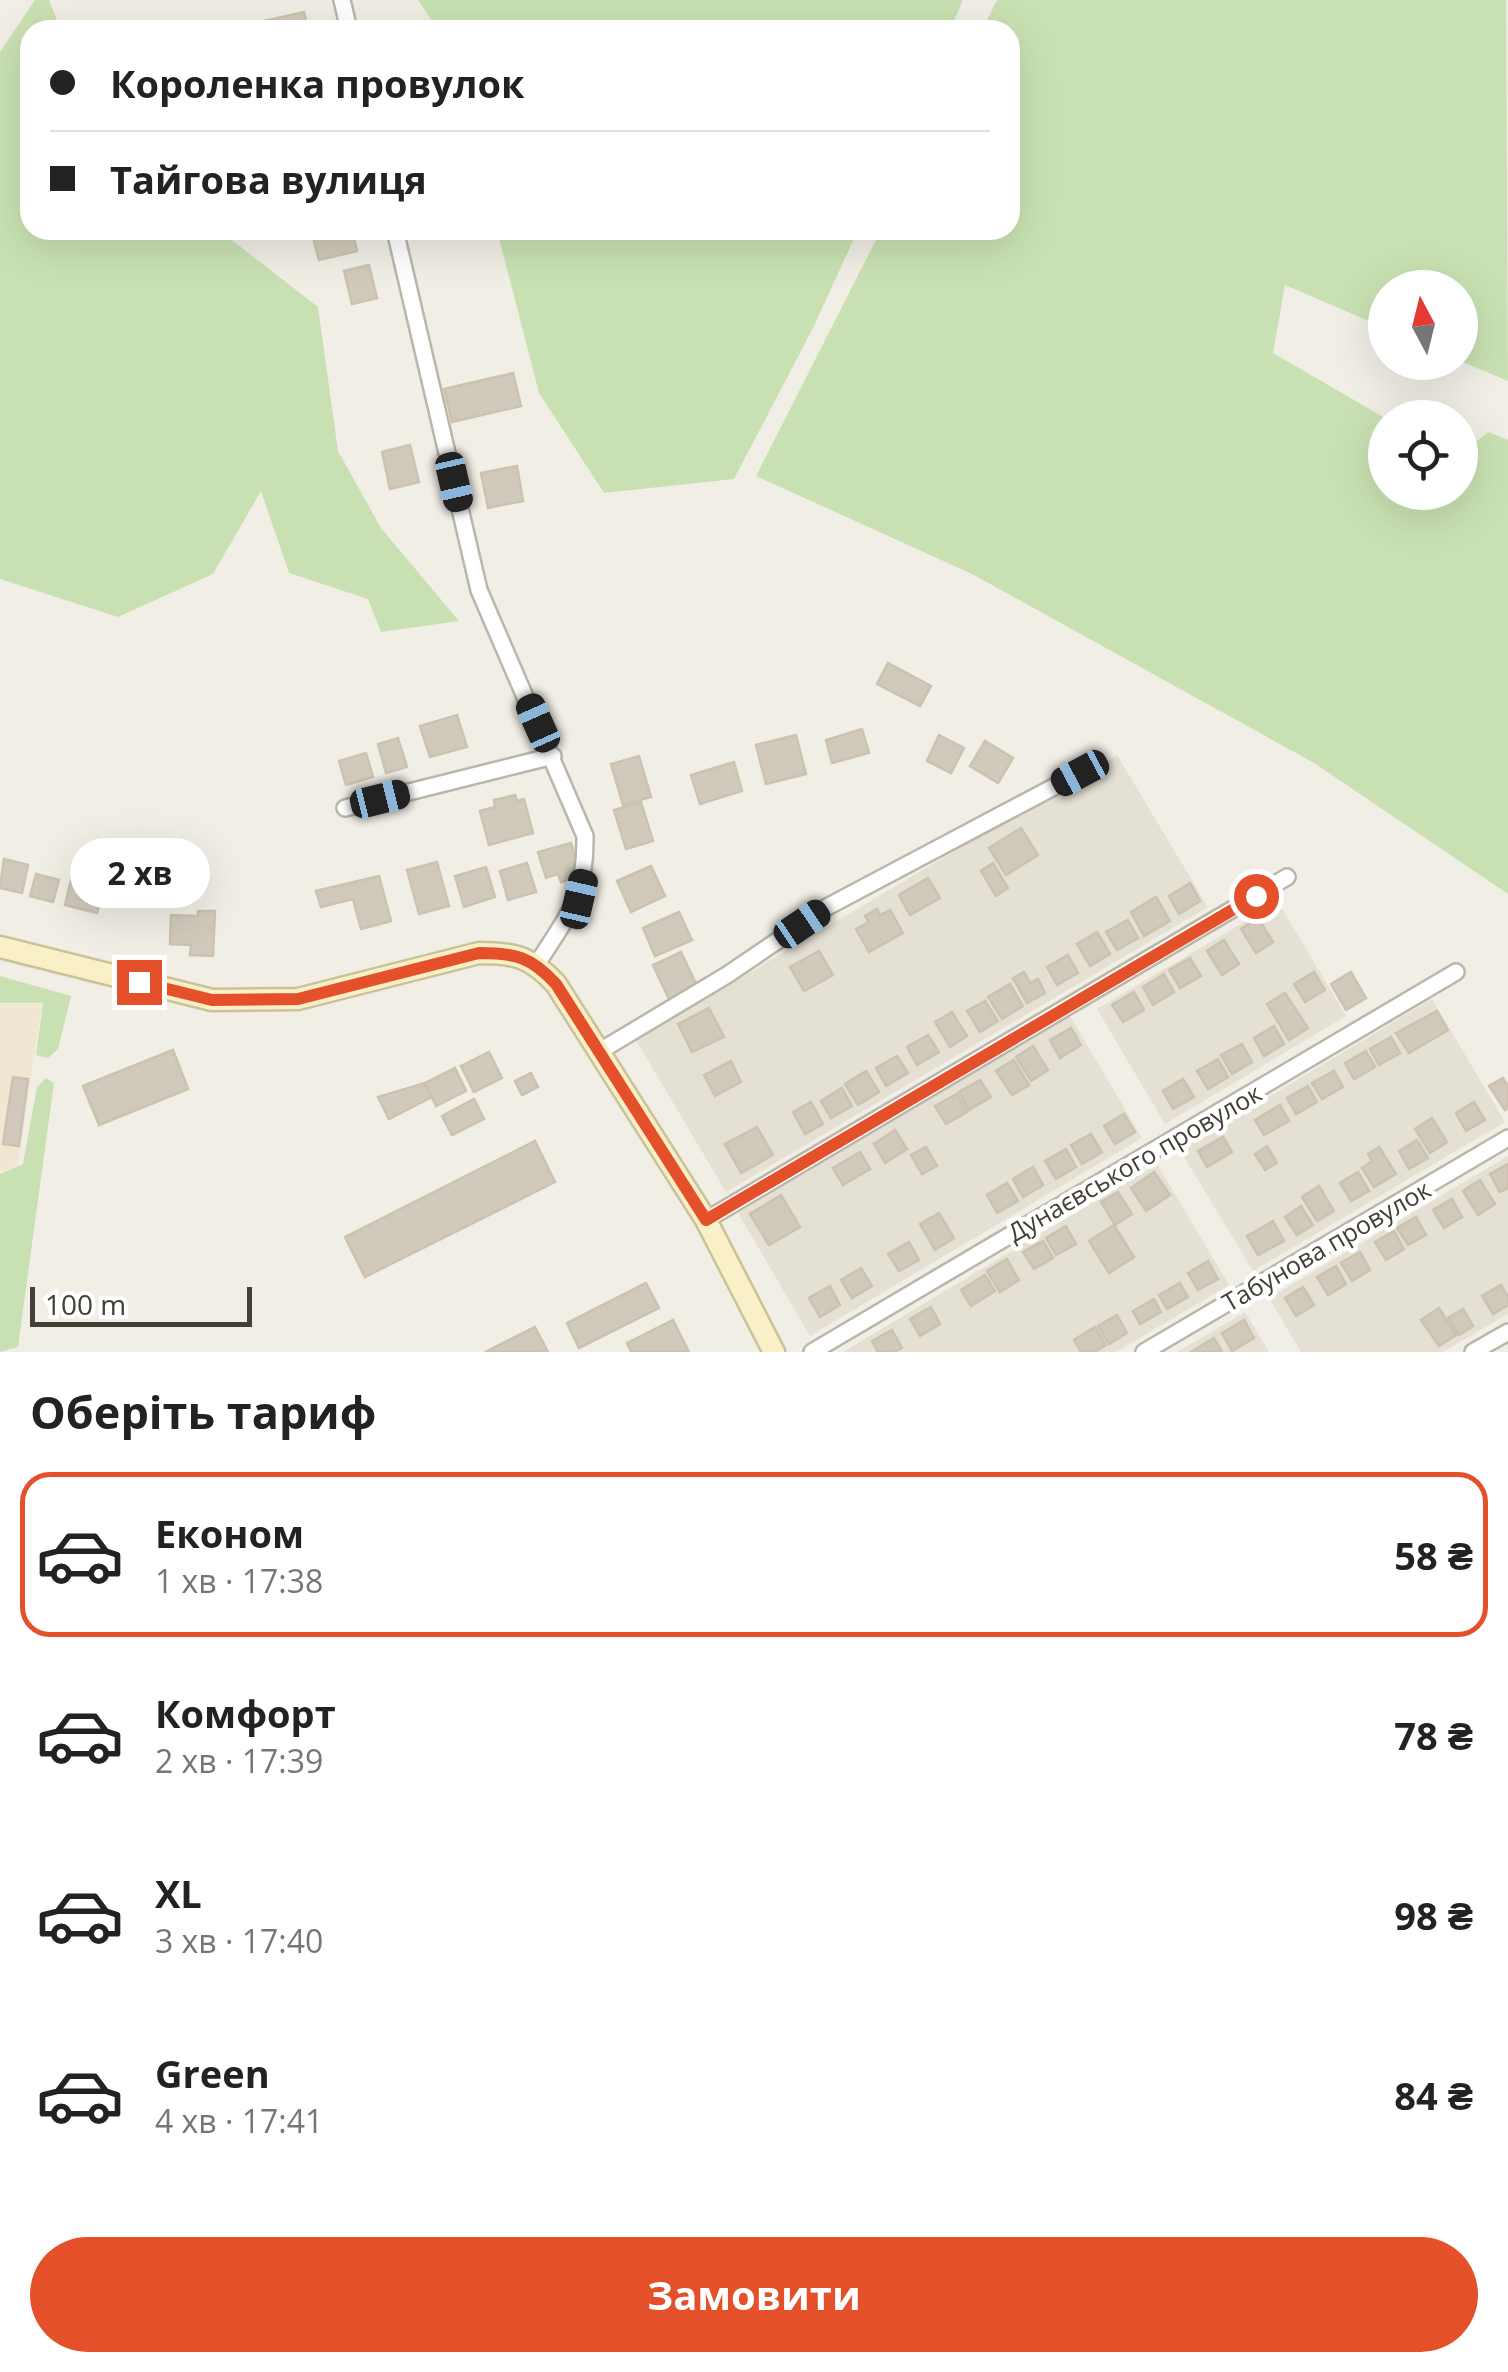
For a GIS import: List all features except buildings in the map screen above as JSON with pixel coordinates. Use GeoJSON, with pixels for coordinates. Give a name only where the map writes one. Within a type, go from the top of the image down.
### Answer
{"type":"FeatureCollection","features":[{"type":"Feature","properties":{"kind":"street"},"geometry":{"type":"LineString","coordinates":[[397,240],[479,590],[585,836],[586,870],[579,899],[537,964]]}},
{"type":"Feature","properties":{"kind":"street"},"geometry":{"type":"LineString","coordinates":[[345,808],[553,756]]}},
{"type":"Feature","properties":{"kind":"street"},"geometry":{"type":"LineString","coordinates":[[600,1051],[727,975],[827,908],[1080,773]]}},
{"type":"Feature","properties":{"kind":"street"},"geometry":{"type":"LineString","coordinates":[[706,1220],[1287,878]]}},
{"type":"Feature","properties":{"kind":"street"},"geometry":{"type":"LineString","coordinates":[[0,948],[212,1000],[298,999],[479,953],[508,953],[537,964],[556,984],[706,1220],[774,1352]]}},
{"type":"Feature","properties":{"kind":"street","name":"Дунаєвського провулок"},"geometry":{"type":"LineString","coordinates":[[812,1352],[1456,972]]}},
{"type":"Feature","properties":{"kind":"street","name":"Табунова провулок"},"geometry":{"type":"LineString","coordinates":[[1144,1352],[1508,1138]]}},
{"type":"Feature","properties":{"kind":"street"},"geometry":{"type":"LineString","coordinates":[[1473,1352],[1508,1332]]}},
{"type":"Feature","properties":{"kind":"shaded area"},"geometry":{"type":"Polygon","coordinates":[[[1117,755],[1208,907],[726,1192],[636,1040],[1117,755]]]}},
{"type":"Feature","properties":{"kind":"shaded area"},"geometry":{"type":"Polygon","coordinates":[[[1278,902],[1346,1016],[1165,1124],[1097,1009],[1278,902]]]}},
{"type":"Feature","properties":{"kind":"shaded area"},"geometry":{"type":"Polygon","coordinates":[[[1432,999],[1505,1122],[1253,1271],[1180,1150],[1432,999]]]}},
{"type":"Feature","properties":{"kind":"shaded area"},"geometry":{"type":"Polygon","coordinates":[[[0,1004],[42,1004],[18,1165],[0,1173],[0,1004]]]}},
{"type":"Feature","properties":{"kind":"shaded area"},"geometry":{"type":"Polygon","coordinates":[[[1070,1016],[1142,1138],[810,1336],[738,1213],[1070,1016]]]}},
{"type":"Feature","properties":{"kind":"shaded area"},"geometry":{"type":"Polygon","coordinates":[[[1508,1156],[1508,1314],[1443,1352],[1301,1352],[1269,1298],[1508,1156]]]}},
{"type":"Feature","properties":{"kind":"shaded area"},"geometry":{"type":"Polygon","coordinates":[[[1157,1164],[1229,1285],[1116,1352],[843,1352],[1157,1164]]]}},
{"type":"Feature","properties":{"kind":"shaded area"},"geometry":{"type":"Polygon","coordinates":[[[1245,1312],[1269,1352],[1177,1352],[1245,1312]]]}},
{"type":"Feature","properties":{"kind":"green space"},"geometry":{"type":"Polygon","coordinates":[[[35,0],[49,0],[57,20],[22,20],[35,0]]]}},
{"type":"Feature","properties":{"kind":"green space"},"geometry":{"type":"Polygon","coordinates":[[[418,0],[963,0],[954,20],[431,20],[418,0]]]}},
{"type":"Feature","properties":{"kind":"green space"},"geometry":{"type":"Polygon","coordinates":[[[997,0],[1506,0],[1508,381],[1478,368],[1478,270],[1368,270],[1368,321],[1285,285],[1273,353],[1368,408],[1368,510],[1478,510],[1478,440],[1488,432],[1508,440],[1508,894],[1314,763],[972,574],[756,476],[876,240],[1020,240],[1020,20],[987,20],[997,0]]]}},
{"type":"Feature","properties":{"kind":"green space"},"geometry":{"type":"Polygon","coordinates":[[[20,22],[20,240],[232,240],[318,307],[338,451],[381,528],[459,621],[381,632],[368,599],[289,573],[261,491],[213,574],[118,617],[0,579],[0,52],[20,22]]]}},
{"type":"Feature","properties":{"kind":"green space"},"geometry":{"type":"Polygon","coordinates":[[[500,240],[853,240],[812,330],[734,479],[604,493],[539,393],[500,240]]]}},
{"type":"Feature","properties":{"kind":"green space"},"geometry":{"type":"Polygon","coordinates":[[[0,976],[71,996],[58,1049],[48,1058],[36,1055],[43,1003],[0,1003],[0,976]]]}},
{"type":"Feature","properties":{"kind":"green space"},"geometry":{"type":"Polygon","coordinates":[[[46,1078],[54,1083],[18,1347],[0,1352],[0,1174],[23,1164],[37,1087],[46,1078]]]}},
{"type":"Feature","properties":{"kind":"route"},"geometry":{"type":"LineString","coordinates":[[139,982],[212,1000],[298,999],[479,953],[508,953],[537,964],[556,984],[706,1220],[1256,896]]}}]}
